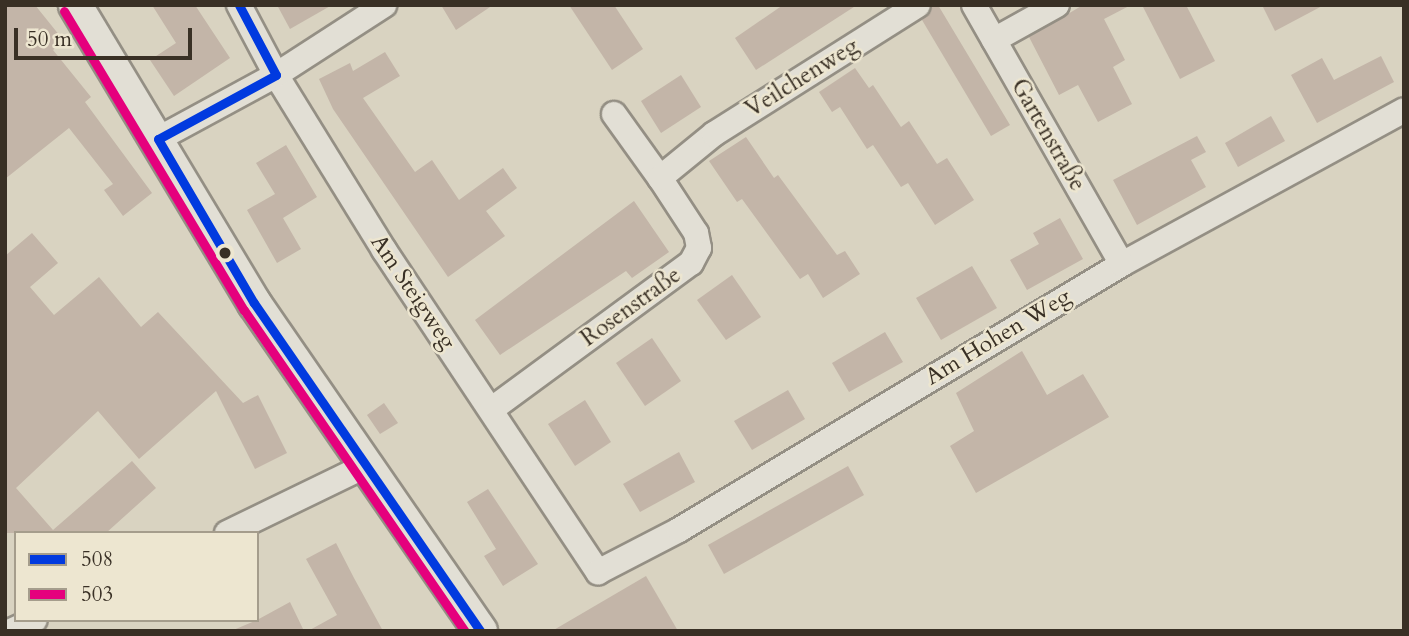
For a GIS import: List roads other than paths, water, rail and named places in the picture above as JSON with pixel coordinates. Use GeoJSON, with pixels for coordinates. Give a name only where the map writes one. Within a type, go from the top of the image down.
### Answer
{"type":"FeatureCollection","features":[{"type":"Feature","properties":{"kind":"main road"},"geometry":{"type":"LineString","coordinates":[[75,5],[159,139],[254,303],[480,631]]}},
{"type":"Feature","properties":{"kind":"street","name":"Am Steigweg"},"geometry":{"type":"LineString","coordinates":[[239,5],[276,75],[384,250],[598,572]]}},
{"type":"Feature","properties":{"kind":"street"},"geometry":{"type":"LineString","coordinates":[[159,139],[276,75],[384,5]]}},
{"type":"Feature","properties":{"kind":"street","name":"Veilchenweg"},"geometry":{"type":"LineString","coordinates":[[660,178],[689,154],[918,5]]}},
{"type":"Feature","properties":{"kind":"street","name":"Gartenstraße"},"geometry":{"type":"LineString","coordinates":[[974,5],[1122,264]]}},
{"type":"Feature","properties":{"kind":"street"},"geometry":{"type":"LineString","coordinates":[[994,40],[1058,5]]}},
{"type":"Feature","properties":{"kind":"street","name":"Am Hohen Weg"},"geometry":{"type":"LineString","coordinates":[[598,572],[679,530],[1122,264],[1404,110]]}},
{"type":"Feature","properties":{"kind":"street","name":"Rosenstraße"},"geometry":{"type":"LineString","coordinates":[[492,409],[691,263],[699,248],[696,233],[614,114]]}},
{"type":"Feature","properties":{"kind":"street"},"geometry":{"type":"LineString","coordinates":[[231,531],[365,466]]}},
{"type":"Feature","properties":{"kind":"street"},"geometry":{"type":"LineString","coordinates":[[11,631],[31,622]]}}]}
